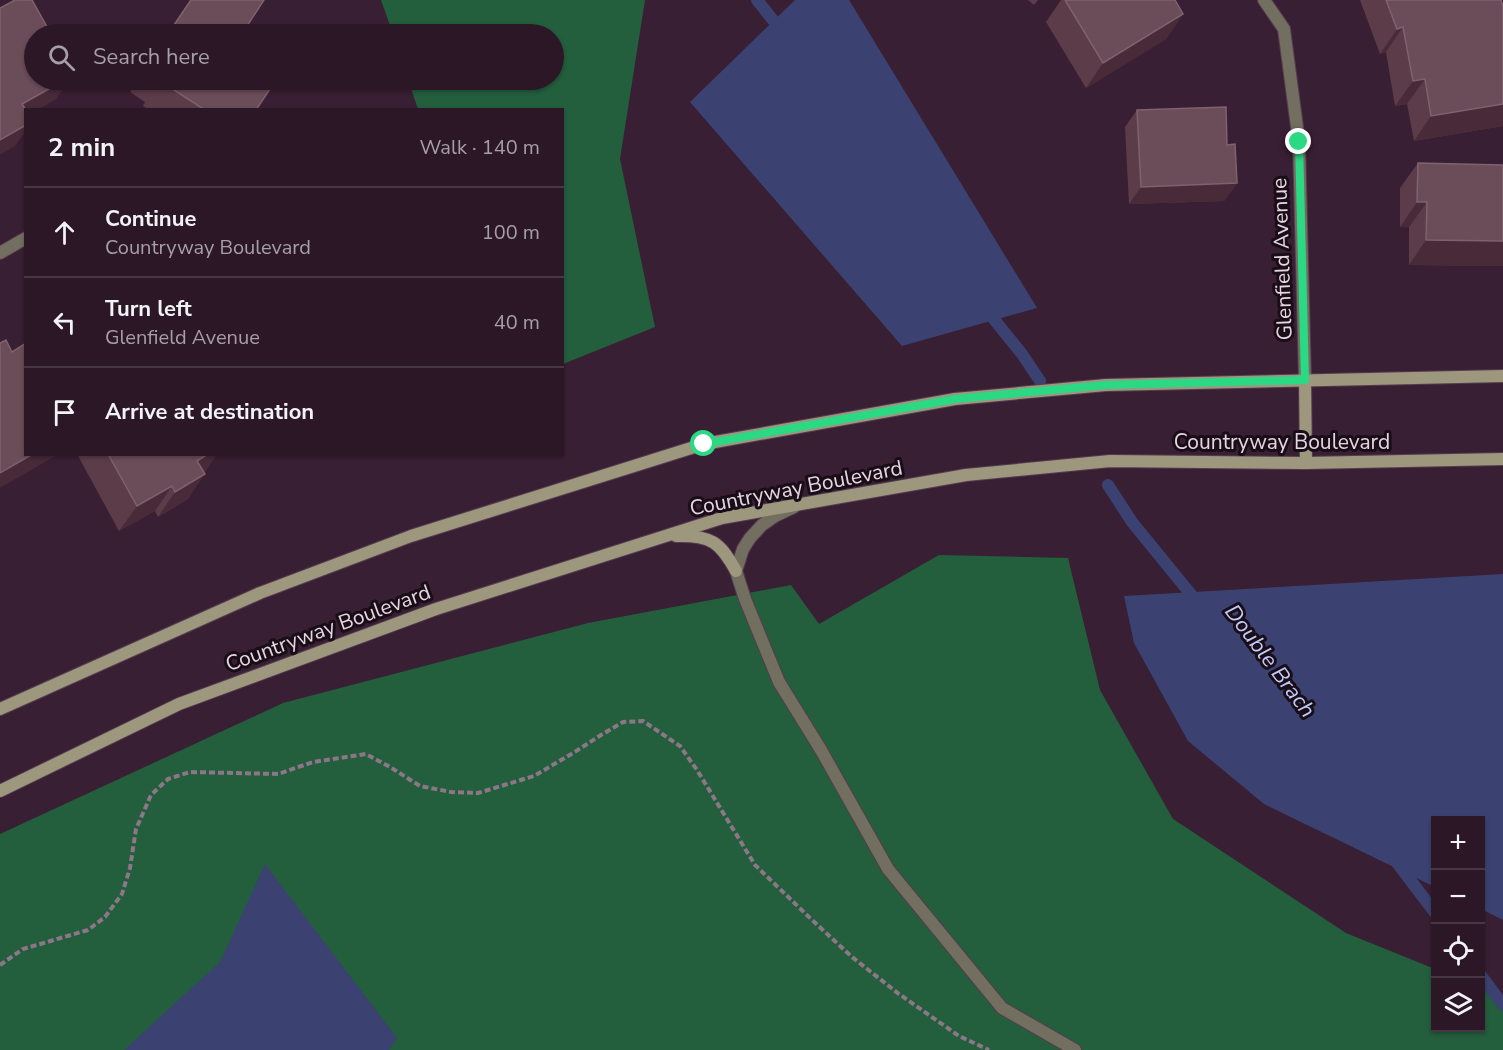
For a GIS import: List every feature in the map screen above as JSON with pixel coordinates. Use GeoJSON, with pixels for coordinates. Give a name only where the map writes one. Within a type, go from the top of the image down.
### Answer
{"type":"FeatureCollection","features":[{"type":"Feature","properties":{"kind":"street","name":"Glenfield Avenue"},"geometry":{"type":"LineString","coordinates":[[1264,0],[1284,30],[1299,142],[1305,380]]}},
{"type":"Feature","properties":{"kind":"street"},"geometry":{"type":"LineString","coordinates":[[0,253],[24,239]]}},
{"type":"Feature","properties":{"kind":"street"},"geometry":{"type":"LineString","coordinates":[[0,709],[260,593],[411,536],[704,444],[955,399],[1106,385],[1503,376]]}},
{"type":"Feature","properties":{"kind":"street"},"geometry":{"type":"LineString","coordinates":[[1305,380],[1305,463]]}},
{"type":"Feature","properties":{"kind":"street","name":"Countryway Boulevard"},"geometry":{"type":"LineString","coordinates":[[0,791],[179,704],[436,609],[722,518],[966,475],[1110,461],[1305,463],[1503,459]]}},
{"type":"Feature","properties":{"kind":"street"},"geometry":{"type":"LineString","coordinates":[[736,571],[742,549],[762,525],[797,505]]}},
{"type":"Feature","properties":{"kind":"street"},"geometry":{"type":"LineString","coordinates":[[663,537],[691,536],[709,540],[725,551],[736,571],[744,599],[778,682],[821,750],[888,869],[1002,1008],[1075,1050]]}},
{"type":"Feature","properties":{"kind":"path"},"geometry":{"type":"LineString","coordinates":[[0,965],[22,949],[88,930],[105,917],[122,894],[130,868],[136,829],[151,795],[168,779],[190,772],[278,774],[313,762],[366,754],[420,786],[451,792],[478,793],[534,776],[623,722],[643,721],[680,746],[703,779],[754,865],[852,957],[899,994],[959,1036],[989,1050]]}},
{"type":"Feature","properties":{"kind":"green space"},"geometry":{"type":"Polygon","coordinates":[[[381,0],[645,0],[620,159],[655,327],[564,364],[564,108],[418,108],[411,90],[564,90],[564,24],[389,24],[381,0]]]}},
{"type":"Feature","properties":{"kind":"green space"},"geometry":{"type":"Polygon","coordinates":[[[939,555],[1068,558],[1100,690],[1173,819],[1346,933],[1431,967],[1431,1032],[1485,1032],[1485,990],[1503,997],[1503,1050],[0,1050],[0,834],[283,703],[588,623],[791,585],[819,624],[939,555]]]}},
{"type":"Feature","properties":{"kind":"water"},"geometry":{"type":"Polygon","coordinates":[[[795,0],[849,0],[1037,308],[902,346],[690,102],[795,0]]]}},
{"type":"Feature","properties":{"kind":"water"},"geometry":{"type":"Polygon","coordinates":[[[1503,574],[1503,920],[1485,911],[1485,816],[1431,816],[1431,885],[1264,804],[1188,741],[1134,643],[1124,596],[1503,574]]]}},
{"type":"Feature","properties":{"kind":"water"},"geometry":{"type":"Polygon","coordinates":[[[265,864],[397,1038],[389,1050],[124,1050],[220,962],[265,864]]]}},
{"type":"Feature","properties":{"kind":"building"},"geometry":{"type":"Polygon","coordinates":[[[15,0],[32,0],[45,24],[24,24],[24,90],[47,90],[22,104],[25,108],[24,126],[0,140],[0,8],[15,0]]]}},
{"type":"Feature","properties":{"kind":"building"},"geometry":{"type":"Polygon","coordinates":[[[191,0],[264,0],[248,24],[175,24],[191,0]]]}},
{"type":"Feature","properties":{"kind":"building"},"geometry":{"type":"Polygon","coordinates":[[[1065,0],[1175,0],[1183,14],[1103,63],[1065,0]]]}},
{"type":"Feature","properties":{"kind":"building"},"geometry":{"type":"Polygon","coordinates":[[[1386,0],[1501,0],[1503,6],[1503,104],[1431,116],[1425,79],[1413,81],[1403,27],[1397,29],[1386,0]]]}},
{"type":"Feature","properties":{"kind":"building"},"geometry":{"type":"Polygon","coordinates":[[[174,90],[269,90],[257,108],[202,108],[174,90]]]}},
{"type":"Feature","properties":{"kind":"building"},"geometry":{"type":"Polygon","coordinates":[[[1226,107],[1227,145],[1235,144],[1237,183],[1141,187],[1137,110],[1226,107]]]}},
{"type":"Feature","properties":{"kind":"building"},"geometry":{"type":"Polygon","coordinates":[[[1418,163],[1503,165],[1503,241],[1426,240],[1427,202],[1417,202],[1418,163]]]}},
{"type":"Feature","properties":{"kind":"building"},"geometry":{"type":"Polygon","coordinates":[[[6,340],[12,352],[24,344],[24,456],[30,456],[0,473],[0,343],[6,340]]]}},
{"type":"Feature","properties":{"kind":"building"},"geometry":{"type":"Polygon","coordinates":[[[109,456],[205,456],[197,461],[205,474],[175,492],[172,486],[137,506],[109,456]]]}},
{"type":"Feature","properties":{"kind":"waterway"},"geometry":{"type":"LineString","coordinates":[[757,0],[784,34]]}},
{"type":"Feature","properties":{"kind":"waterway"},"geometry":{"type":"LineString","coordinates":[[984,307],[1022,354],[1040,381]]}},
{"type":"Feature","properties":{"kind":"waterway","name":"Double Brach"},"geometry":{"type":"LineString","coordinates":[[1108,485],[1132,522],[1198,603]]}},
{"type":"Feature","properties":{"kind":"waterway"},"geometry":{"type":"LineString","coordinates":[[1395,860],[1431,907]]}},
{"type":"Feature","properties":{"kind":"waterway"},"geometry":{"type":"LineString","coordinates":[[1483,978],[1503,1005]]}},
{"type":"Feature","properties":{"kind":"route"},"geometry":{"type":"LineString","coordinates":[[704,444],[955,399],[1106,385],[1305,380],[1299,142]]}}]}
